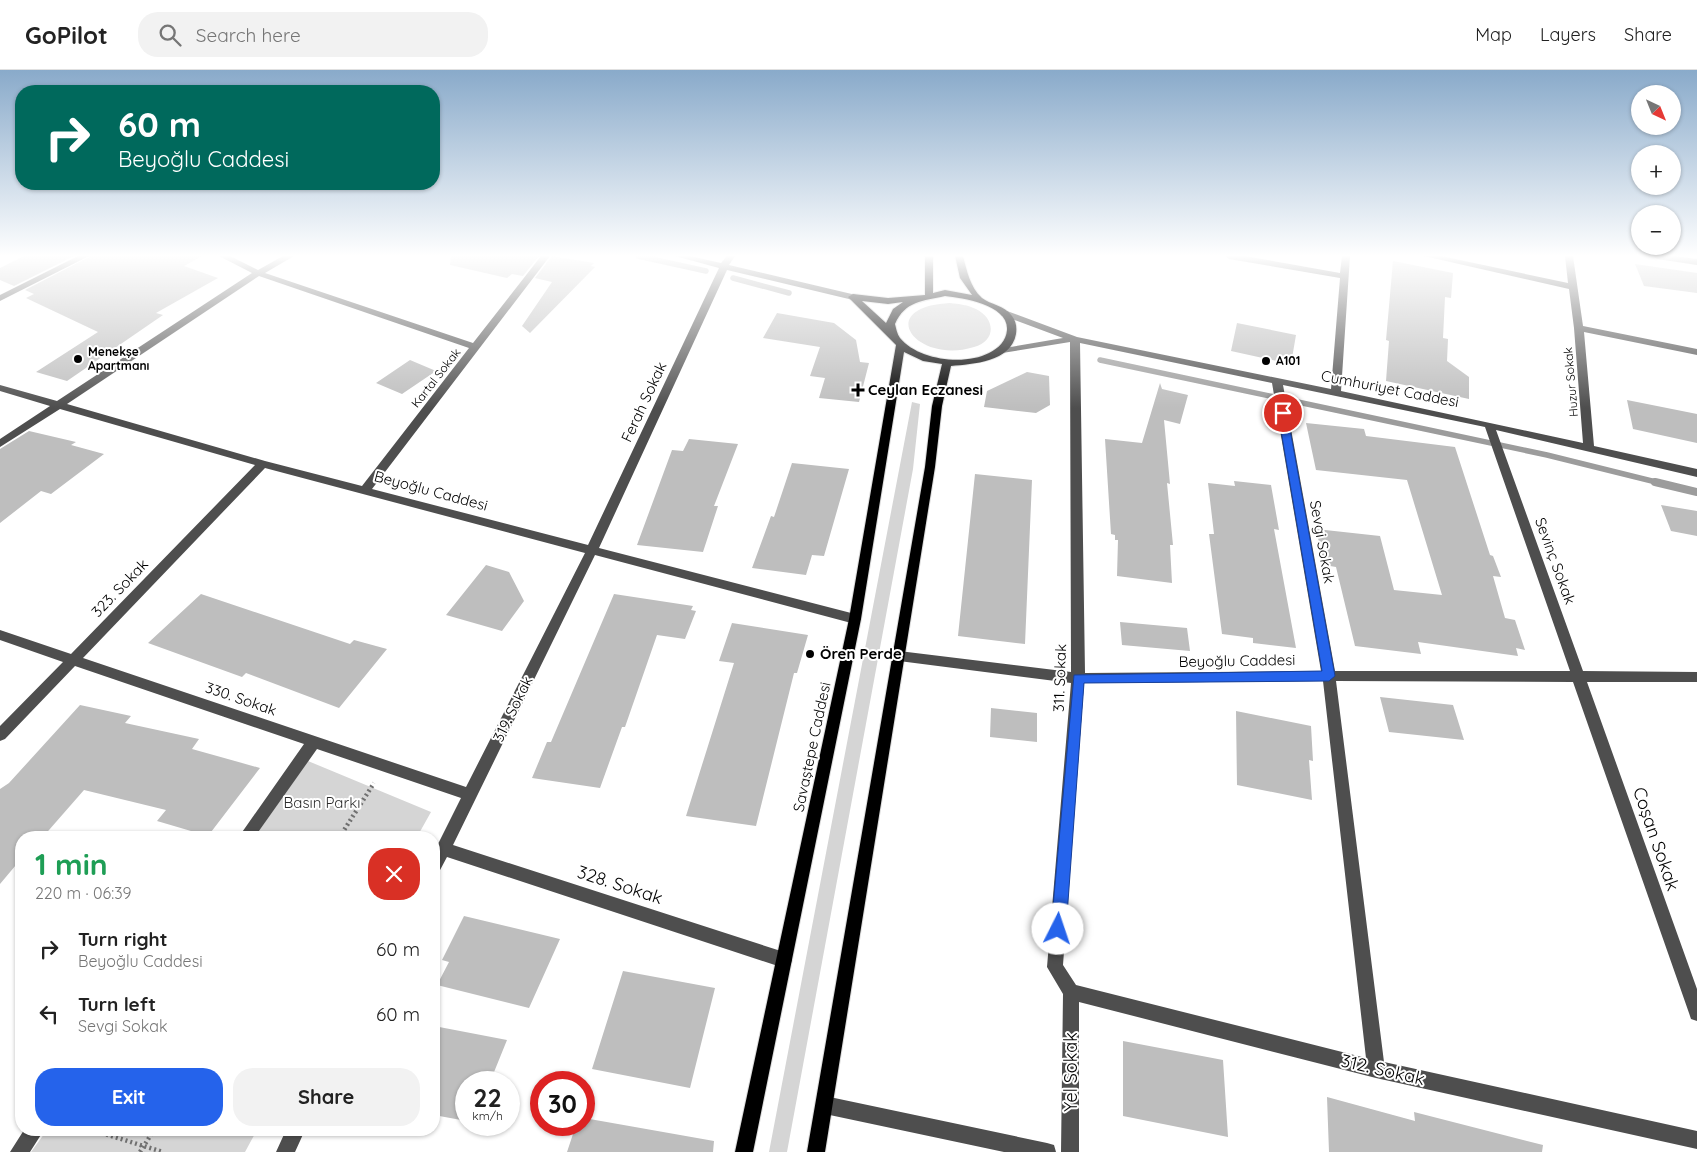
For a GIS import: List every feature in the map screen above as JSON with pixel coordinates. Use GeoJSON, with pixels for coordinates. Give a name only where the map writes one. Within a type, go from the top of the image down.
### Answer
{"type":"FeatureCollection","features":[{"type":"Feature","properties":{"kind":"main road"},"geometry":{"type":"LineString","coordinates":[[861,306],[896,341],[920,357],[947,363],[966,363],[985,359],[999,352],[1008,343],[1012,333],[1010,323],[1004,313],[995,306]]}},
{"type":"Feature","properties":{"kind":"main road"},"geometry":{"type":"LineString","coordinates":[[896,341],[890,325],[893,315],[901,306]]}},
{"type":"Feature","properties":{"kind":"main road","name":"Savaştepe Caddesi"},"geometry":{"type":"LineString","coordinates":[[744,1152],[855,619],[896,341]]}},
{"type":"Feature","properties":{"kind":"main road"},"geometry":{"type":"LineString","coordinates":[[816,1152],[930,467],[937,406],[947,363]]}},
{"type":"Feature","properties":{"kind":"street"},"geometry":{"type":"LineString","coordinates":[[0,444],[207,306]]}},
{"type":"Feature","properties":{"kind":"street"},"geometry":{"type":"LineString","coordinates":[[356,306],[475,347]]}},
{"type":"Feature","properties":{"kind":"street","name":"Kartal Sokak"},"geometry":{"type":"LineString","coordinates":[[364,490],[507,306]]}},
{"type":"Feature","properties":{"kind":"street","name":"Ferah Sokak"},"geometry":{"type":"LineString","coordinates":[[592,550],[705,306]]}},
{"type":"Feature","properties":{"kind":"street"},"geometry":{"type":"LineString","coordinates":[[1336,393],[1343,306]]}},
{"type":"Feature","properties":{"kind":"street","name":"Huzur Sokak"},"geometry":{"type":"LineString","coordinates":[[1576,306],[1589,447]]}},
{"type":"Feature","properties":{"kind":"street"},"geometry":{"type":"LineString","coordinates":[[1004,313],[1075,339]]}},
{"type":"Feature","properties":{"kind":"street"},"geometry":{"type":"LineString","coordinates":[[1579,328],[1697,352]]}},
{"type":"Feature","properties":{"kind":"street"},"geometry":{"type":"LineString","coordinates":[[999,352],[1075,339]]}},
{"type":"Feature","properties":{"kind":"street","name":"Cumhuriyet Caddesi"},"geometry":{"type":"LineString","coordinates":[[1075,339],[1489,424],[1697,473]]}},
{"type":"Feature","properties":{"kind":"street","name":"311. Sokak"},"geometry":{"type":"LineString","coordinates":[[1071,992],[1055,967],[1078,678],[1075,339]]}},
{"type":"Feature","properties":{"kind":"street","name":"Sevgi Sokak"},"geometry":{"type":"LineString","coordinates":[[1277,382],[1329,676],[1376,1069]]}},
{"type":"Feature","properties":{"kind":"street","name":"Beyoğlu Caddesi"},"geometry":{"type":"LineString","coordinates":[[0,388],[263,464],[855,619]]}},
{"type":"Feature","properties":{"kind":"street","name":"Sevinç Sokak"},"geometry":{"type":"LineString","coordinates":[[1489,424],[1579,677]]}},
{"type":"Feature","properties":{"kind":"street","name":"323. Sokak"},"geometry":{"type":"LineString","coordinates":[[0,735],[263,464]]}},
{"type":"Feature","properties":{"kind":"street","name":"319. Sokak"},"geometry":{"type":"LineString","coordinates":[[440,855],[592,550]]}},
{"type":"Feature","properties":{"kind":"street","name":"330. Sokak"},"geometry":{"type":"LineString","coordinates":[[0,635],[470,795]]}},
{"type":"Feature","properties":{"kind":"street","name":"Beyoğlu Caddesi"},"geometry":{"type":"LineString","coordinates":[[899,656],[1078,678],[1329,676],[1697,677]]}},
{"type":"Feature","properties":{"kind":"street","name":"Coşan Sokak"},"geometry":{"type":"LineString","coordinates":[[1579,677],[1697,1013]]}},
{"type":"Feature","properties":{"kind":"street"},"geometry":{"type":"LineString","coordinates":[[250,831],[314,741]]}},
{"type":"Feature","properties":{"kind":"street","name":"328. Sokak"},"geometry":{"type":"LineString","coordinates":[[443,849],[784,960]]}},
{"type":"Feature","properties":{"kind":"street","name":"312. Sokak"},"geometry":{"type":"LineString","coordinates":[[1071,992],[1376,1069],[1697,1140]]}},
{"type":"Feature","properties":{"kind":"street","name":"Yel Sokak"},"geometry":{"type":"LineString","coordinates":[[1070,1152],[1071,992]]}},
{"type":"Feature","properties":{"kind":"street"},"geometry":{"type":"LineString","coordinates":[[825,1105],[1047,1152]]}},
{"type":"Feature","properties":{"kind":"street"},"geometry":{"type":"LineString","coordinates":[[19,1152],[31,1136]]}},
{"type":"Feature","properties":{"kind":"street"},"geometry":{"type":"LineString","coordinates":[[285,1152],[293,1136]]}},
{"type":"Feature","properties":{"kind":"path"},"geometry":{"type":"LineString","coordinates":[[343,831],[385,765]]}},
{"type":"Feature","properties":{"kind":"path"},"geometry":{"type":"LineString","coordinates":[[112,1136],[162,1152]]}},
{"type":"Feature","properties":{"kind":"path"},"geometry":{"type":"LineString","coordinates":[[140,1152],[150,1136]]}},
{"type":"Feature","properties":{"kind":"green space"},"geometry":{"type":"Polygon","coordinates":[[[968,306],[976,309],[987,318],[990,324],[990,335],[981,344],[974,347],[953,350],[935,348],[921,342],[911,333],[908,323],[913,314],[927,307],[968,306]]]}},
{"type":"Feature","properties":{"kind":"green space"},"geometry":{"type":"Polygon","coordinates":[[[912,402],[920,404],[913,469],[787,1152],[769,1152],[912,402]]]}},
{"type":"Feature","properties":{"kind":"green space","name":"Basın Parkı"},"geometry":{"type":"Polygon","coordinates":[[[308,761],[431,812],[420,831],[259,831],[308,761]]]}},
{"type":"Feature","properties":{"kind":"green space"},"geometry":{"type":"Polygon","coordinates":[[[43,1136],[254,1136],[245,1152],[31,1152],[43,1136]]]}},
{"type":"Feature","properties":{"kind":"building"},"geometry":{"type":"Polygon","coordinates":[[[44,306],[168,306],[156,313],[163,315],[67,381],[36,372],[98,332],[44,306]]]}},
{"type":"Feature","properties":{"kind":"building"},"geometry":{"type":"Polygon","coordinates":[[[535,306],[556,306],[530,333],[522,326],[535,306]]]}},
{"type":"Feature","properties":{"kind":"building"},"geometry":{"type":"Polygon","coordinates":[[[1389,306],[1445,306],[1443,338],[1448,339],[1447,361],[1469,377],[1469,399],[1386,381],[1389,341],[1386,340],[1389,306]]]}},
{"type":"Feature","properties":{"kind":"building"},"geometry":{"type":"Polygon","coordinates":[[[777,313],[834,323],[856,340],[860,362],[869,363],[859,402],[819,398],[825,378],[810,376],[820,347],[763,338],[777,313]]]}},
{"type":"Feature","properties":{"kind":"building"},"geometry":{"type":"Polygon","coordinates":[[[1237,323],[1296,335],[1291,364],[1231,351],[1237,323]]]}},
{"type":"Feature","properties":{"kind":"building"},"geometry":{"type":"Polygon","coordinates":[[[410,360],[436,371],[402,394],[376,383],[410,360]]]}},
{"type":"Feature","properties":{"kind":"building"},"geometry":{"type":"Polygon","coordinates":[[[1027,372],[1049,376],[1050,405],[1036,413],[984,407],[987,391],[1027,372]]]}},
{"type":"Feature","properties":{"kind":"building"},"geometry":{"type":"Polygon","coordinates":[[[1160,383],[1162,389],[1188,395],[1180,424],[1164,420],[1170,484],[1167,483],[1173,545],[1170,545],[1172,583],[1117,576],[1118,540],[1115,540],[1115,535],[1111,534],[1105,439],[1142,443],[1160,383]]]}},
{"type":"Feature","properties":{"kind":"building"},"geometry":{"type":"Polygon","coordinates":[[[1627,400],[1697,414],[1697,443],[1633,429],[1627,400]]]}},
{"type":"Feature","properties":{"kind":"building"},"geometry":{"type":"Polygon","coordinates":[[[1306,423],[1364,429],[1366,436],[1455,447],[1490,555],[1493,556],[1501,577],[1493,576],[1505,618],[1515,620],[1525,650],[1516,648],[1518,656],[1418,642],[1421,654],[1355,646],[1336,567],[1324,565],[1316,529],[1380,536],[1394,590],[1442,595],[1407,480],[1316,470],[1306,423]]]}},
{"type":"Feature","properties":{"kind":"building"},"geometry":{"type":"Polygon","coordinates":[[[29,431],[76,442],[71,445],[104,454],[51,494],[41,491],[0,523],[0,449],[29,431]]]}},
{"type":"Feature","properties":{"kind":"building"},"geometry":{"type":"Polygon","coordinates":[[[689,439],[738,444],[714,506],[718,506],[703,552],[637,545],[672,450],[683,451],[689,439]]]}},
{"type":"Feature","properties":{"kind":"building"},"geometry":{"type":"Polygon","coordinates":[[[792,463],[849,469],[824,556],[812,555],[806,575],[752,568],[771,516],[774,517],[792,463]]]}},
{"type":"Feature","properties":{"kind":"building"},"geometry":{"type":"Polygon","coordinates":[[[975,474],[1032,480],[1025,644],[958,636],[975,474]]]}},
{"type":"Feature","properties":{"kind":"building"},"geometry":{"type":"Polygon","coordinates":[[[1234,481],[1271,485],[1279,530],[1274,529],[1296,648],[1253,643],[1253,638],[1222,634],[1209,534],[1214,534],[1208,483],[1235,486],[1234,481]]]}},
{"type":"Feature","properties":{"kind":"building"},"geometry":{"type":"Polygon","coordinates":[[[1661,505],[1697,511],[1697,536],[1671,531],[1661,505]]]}},
{"type":"Feature","properties":{"kind":"building"},"geometry":{"type":"Polygon","coordinates":[[[486,565],[509,572],[524,601],[502,631],[446,615],[486,565]]]}},
{"type":"Feature","properties":{"kind":"building"},"geometry":{"type":"Polygon","coordinates":[[[201,594],[350,644],[354,640],[387,649],[339,708],[246,673],[242,677],[148,643],[201,594]]]}},
{"type":"Feature","properties":{"kind":"building"},"geometry":{"type":"Polygon","coordinates":[[[614,594],[693,606],[691,610],[696,611],[685,639],[657,635],[625,727],[622,727],[600,788],[532,778],[547,742],[551,742],[614,594]]]}},
{"type":"Feature","properties":{"kind":"building"},"geometry":{"type":"Polygon","coordinates":[[[1120,622],[1187,628],[1190,651],[1122,645],[1120,622]]]}},
{"type":"Feature","properties":{"kind":"building"},"geometry":{"type":"Polygon","coordinates":[[[732,623],[808,635],[797,673],[794,673],[756,826],[686,816],[734,663],[719,661],[732,623]]]}},
{"type":"Feature","properties":{"kind":"building"},"geometry":{"type":"Polygon","coordinates":[[[1380,697],[1453,705],[1464,740],[1389,732],[1380,697]]]}},
{"type":"Feature","properties":{"kind":"building"},"geometry":{"type":"Polygon","coordinates":[[[80,705],[131,716],[125,723],[199,739],[192,749],[260,768],[212,831],[191,831],[157,821],[166,810],[84,790],[48,831],[15,831],[15,866],[0,884],[0,789],[9,783],[80,705]]]}},
{"type":"Feature","properties":{"kind":"building"},"geometry":{"type":"Polygon","coordinates":[[[991,708],[1037,713],[1037,742],[990,737],[991,708]]]}},
{"type":"Feature","properties":{"kind":"building"},"geometry":{"type":"Polygon","coordinates":[[[1236,711],[1311,726],[1313,761],[1309,760],[1312,800],[1237,785],[1236,711]]]}},
{"type":"Feature","properties":{"kind":"building"},"geometry":{"type":"Polygon","coordinates":[[[464,916],[560,939],[529,1008],[440,986],[440,979],[449,962],[442,960],[464,916]]]}},
{"type":"Feature","properties":{"kind":"building"},"geometry":{"type":"Polygon","coordinates":[[[623,971],[715,988],[690,1088],[592,1069],[623,971]]]}},
{"type":"Feature","properties":{"kind":"building"},"geometry":{"type":"Polygon","coordinates":[[[440,1027],[507,1040],[494,1071],[455,1071],[455,1119],[440,1116],[440,1027]]]}},
{"type":"Feature","properties":{"kind":"building"},"geometry":{"type":"Polygon","coordinates":[[[1123,1041],[1223,1060],[1228,1137],[1123,1116],[1123,1041]]]}},
{"type":"Feature","properties":{"kind":"building"},"geometry":{"type":"Polygon","coordinates":[[[1327,1097],[1415,1121],[1414,1112],[1543,1145],[1542,1152],[1329,1152],[1327,1097]]]}},
{"type":"Feature","properties":{"kind":"building"},"geometry":{"type":"Polygon","coordinates":[[[595,1120],[714,1141],[713,1152],[567,1152],[572,1136],[595,1136],[595,1120]]]}},
{"type":"Feature","properties":{"kind":"waterway"},"geometry":{"type":"LineString","coordinates":[[1100,360],[1547,455],[1660,483]]}},
{"type":"Feature","properties":{"kind":"waterway"},"geometry":{"type":"LineString","coordinates":[[1655,482],[1697,492]]}},
{"type":"Feature","properties":{"kind":"place","name":"Menekşe Apartmanı"},"geometry":{"type":"Point","coordinates":[78,359]}},
{"type":"Feature","properties":{"kind":"place","name":"A101"},"geometry":{"type":"Point","coordinates":[1266,361]}},
{"type":"Feature","properties":{"kind":"place","name":"Ceylan Eczanesi"},"geometry":{"type":"Point","coordinates":[858,390]}},
{"type":"Feature","properties":{"kind":"place","name":"Ören Perde"},"geometry":{"type":"Point","coordinates":[810,654]}},
{"type":"Feature","properties":{"kind":"route"},"geometry":{"type":"LineString","coordinates":[[1058,929],[1078,678],[1329,676],[1283,413]]}}]}
